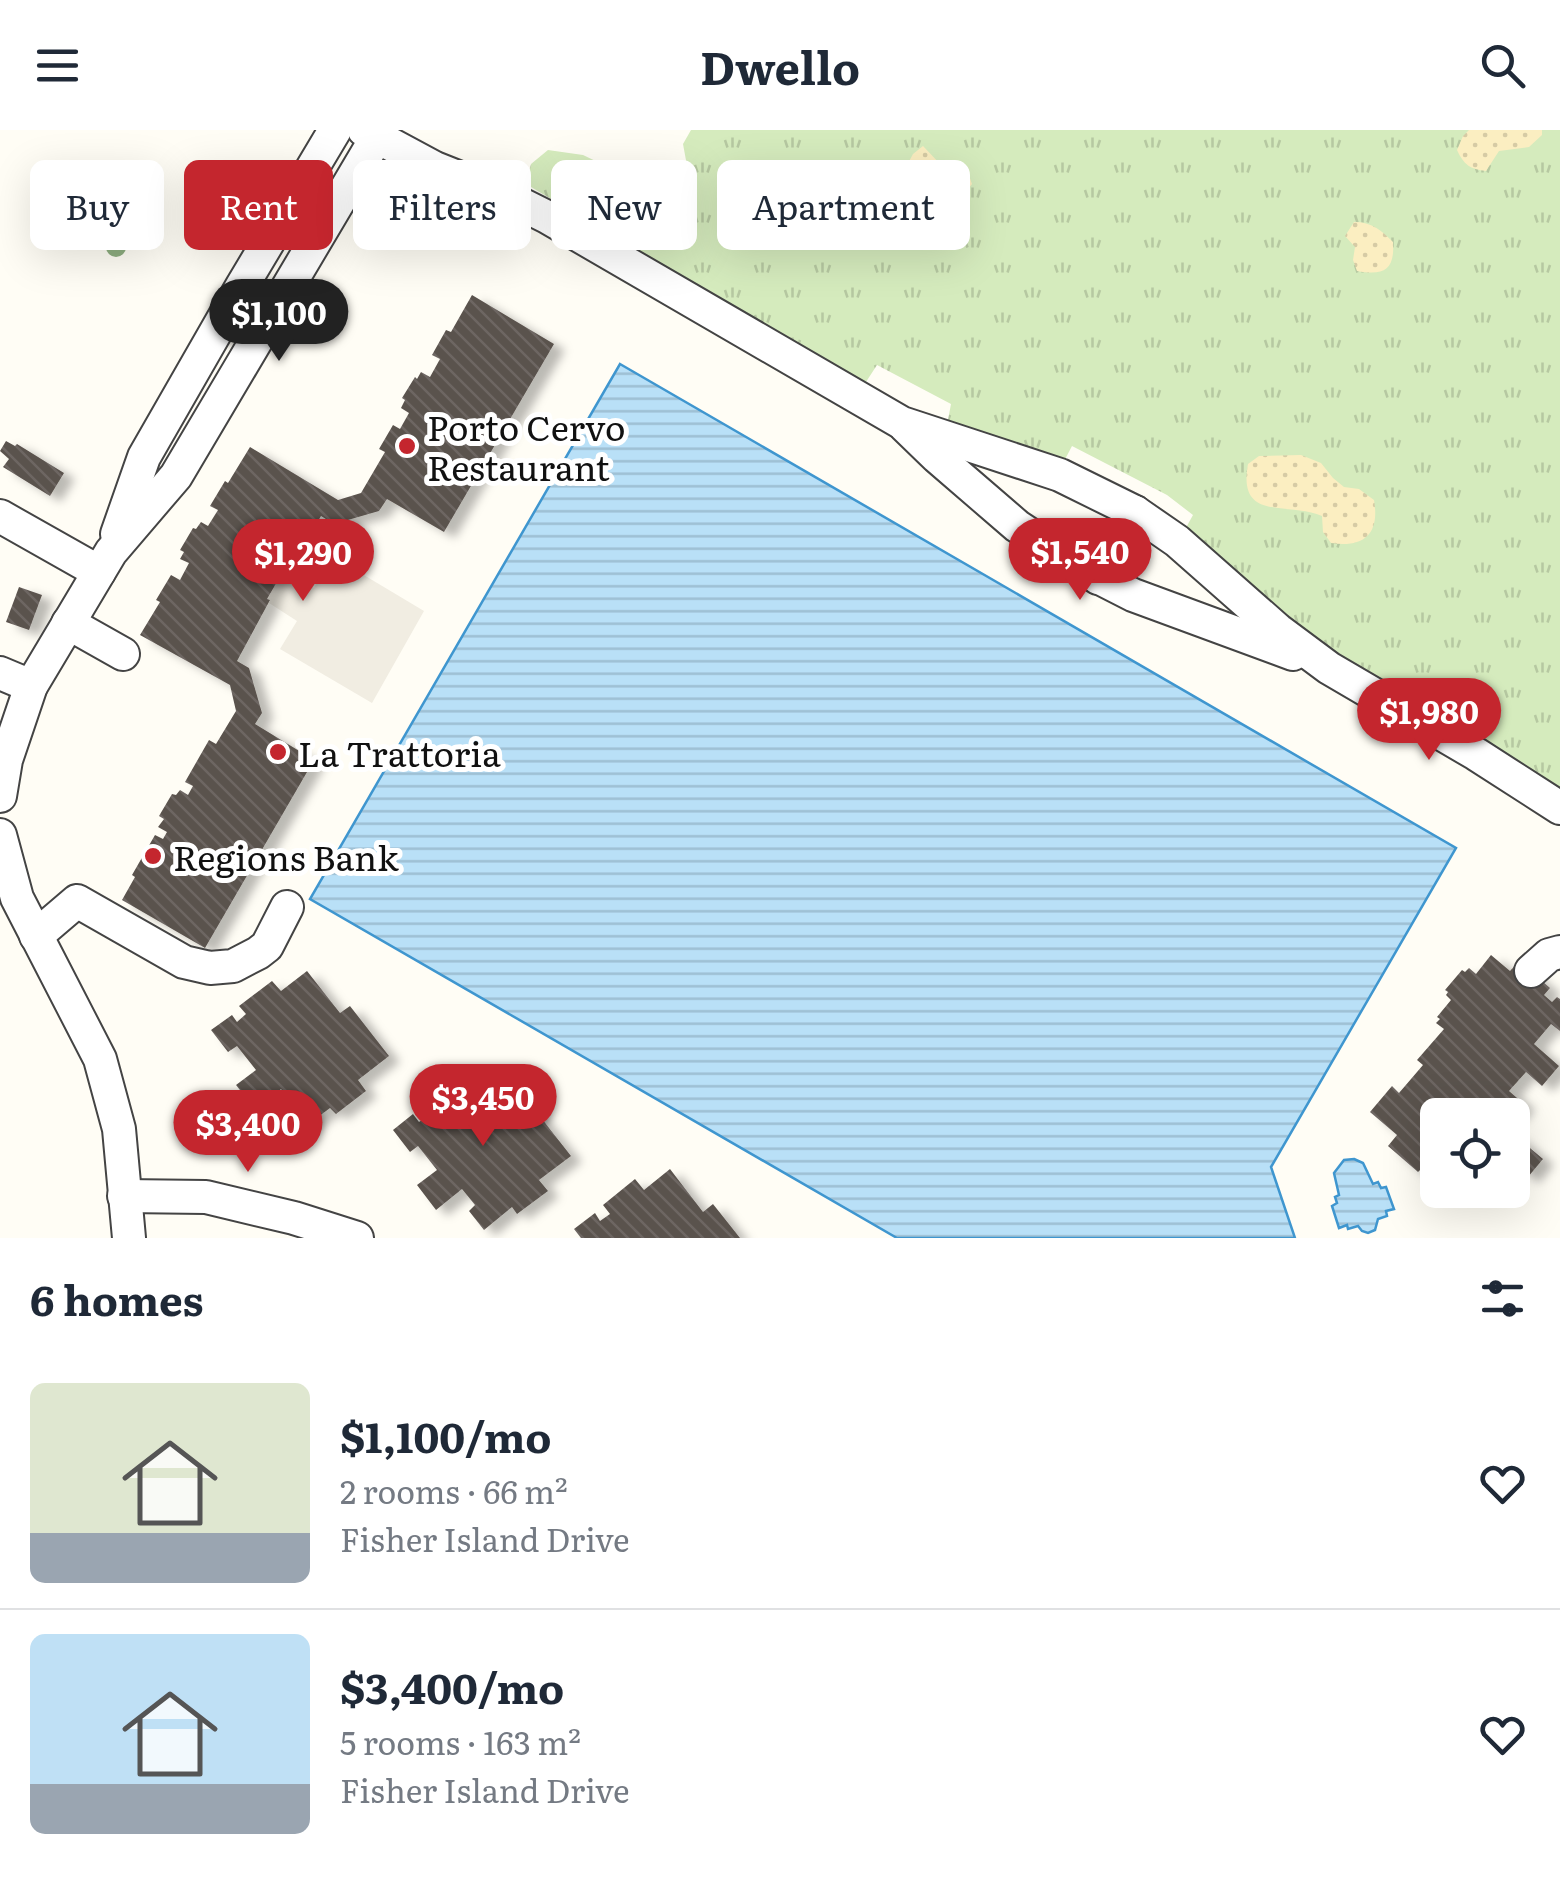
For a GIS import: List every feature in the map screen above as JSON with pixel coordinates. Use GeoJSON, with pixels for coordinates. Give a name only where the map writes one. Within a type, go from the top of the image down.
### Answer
{"type":"FeatureCollection","features":[{"type":"Feature","properties":{"kind":"street"},"geometry":{"type":"LineString","coordinates":[[105,562],[144,456],[335,130]]}},
{"type":"Feature","properties":{"kind":"street"},"geometry":{"type":"LineString","coordinates":[[1,786],[31,686],[105,562],[176,476],[374,132],[400,160]]}},
{"type":"Feature","properties":{"kind":"street"},"geometry":{"type":"LineString","coordinates":[[531,209],[902,423],[1034,538],[1098,578],[1133,595],[1329,668]]}},
{"type":"Feature","properties":{"kind":"street"},"geometry":{"type":"LineString","coordinates":[[902,423],[1060,474],[1136,512],[1329,668],[1560,808]]}},
{"type":"Feature","properties":{"kind":"street"},"geometry":{"type":"LineString","coordinates":[[977,492],[998,454]]}},
{"type":"Feature","properties":{"kind":"street"},"geometry":{"type":"LineString","coordinates":[[1098,578],[1136,512]]}},
{"type":"Feature","properties":{"kind":"street"},"geometry":{"type":"LineString","coordinates":[[0,516],[105,562]]}},
{"type":"Feature","properties":{"kind":"street"},"geometry":{"type":"LineString","coordinates":[[1200,619],[1222,581]]}},
{"type":"Feature","properties":{"kind":"street"},"geometry":{"type":"LineString","coordinates":[[68,624],[123,654]]}},
{"type":"Feature","properties":{"kind":"street"},"geometry":{"type":"LineString","coordinates":[[0,673],[31,686]]}},
{"type":"Feature","properties":{"kind":"street"},"geometry":{"type":"LineString","coordinates":[[0,835],[17,898],[100,1059],[119,1129],[126,1224],[206,1197],[357,1238]]}},
{"type":"Feature","properties":{"kind":"street"},"geometry":{"type":"LineString","coordinates":[[36,936],[77,901],[184,962],[210,968],[233,966],[267,946],[287,908]]}},
{"type":"Feature","properties":{"kind":"street"},"geometry":{"type":"LineString","coordinates":[[1532,971],[1549,955],[1560,952]]}},
{"type":"Feature","properties":{"kind":"green space"},"geometry":{"type":"Polygon","coordinates":[[[691,130],[1560,130],[1560,792],[1454,726],[1465,704],[1424,679],[1409,699],[1320,648],[1182,535],[1193,515],[1167,495],[1072,446],[1061,467],[947,425],[951,404],[877,365],[864,385],[637,250],[697,250],[697,160],[686,160],[683,144],[691,130]]]}},
{"type":"Feature","properties":{"kind":"green space"},"geometry":{"type":"Polygon","coordinates":[[[548,150],[594,160],[551,160],[551,199],[531,187],[531,164],[548,150]]]}},
{"type":"Feature","properties":{"kind":"sand"},"geometry":{"type":"Polygon","coordinates":[[[1469,130],[1542,130],[1542,135],[1529,147],[1499,151],[1486,171],[1468,165],[1457,150],[1469,130]]]}},
{"type":"Feature","properties":{"kind":"sand"},"geometry":{"type":"Polygon","coordinates":[[[923,146],[936,160],[910,160],[923,146]]]}},
{"type":"Feature","properties":{"kind":"sand"},"geometry":{"type":"Polygon","coordinates":[[[1354,222],[1376,228],[1393,242],[1392,259],[1386,269],[1374,273],[1357,271],[1353,260],[1355,247],[1345,236],[1354,222]]]}},
{"type":"Feature","properties":{"kind":"sand"},"geometry":{"type":"Polygon","coordinates":[[[1301,455],[1321,463],[1344,487],[1359,489],[1374,500],[1372,530],[1361,541],[1331,543],[1323,532],[1322,516],[1268,506],[1250,495],[1248,464],[1259,456],[1301,455]]]}},
{"type":"Feature","properties":{"kind":"shaded area"},"geometry":{"type":"Polygon","coordinates":[[[332,556],[424,611],[372,703],[280,649],[297,621],[267,599],[284,570],[314,588],[332,556]]]}},
{"type":"Feature","properties":{"kind":"water"},"geometry":{"type":"Polygon","coordinates":[[[620,364],[1456,848],[1271,1167],[1295,1238],[897,1238],[310,899],[620,364]]]}},
{"type":"Feature","properties":{"kind":"water"},"geometry":{"type":"Polygon","coordinates":[[[1344,1160],[1363,1163],[1373,1184],[1378,1182],[1381,1188],[1386,1187],[1394,1209],[1386,1211],[1387,1216],[1378,1219],[1375,1230],[1368,1233],[1358,1226],[1339,1228],[1332,1206],[1339,1195],[1334,1173],[1344,1160]]]}},
{"type":"Feature","properties":{"kind":"building"},"geometry":{"type":"Polygon","coordinates":[[[472,295],[554,344],[444,532],[387,499],[379,511],[334,524],[321,516],[267,599],[270,600],[237,661],[249,668],[262,713],[255,724],[314,760],[205,948],[122,900],[155,835],[163,839],[167,832],[158,827],[164,819],[159,816],[172,794],[180,790],[188,795],[193,786],[185,782],[209,740],[216,744],[236,711],[230,685],[140,635],[171,575],[180,580],[189,563],[180,559],[184,552],[180,550],[193,528],[201,522],[208,526],[218,510],[210,506],[250,447],[338,500],[361,493],[385,452],[379,449],[393,425],[400,429],[409,413],[401,408],[405,400],[402,398],[421,372],[430,377],[440,359],[432,355],[446,330],[451,332],[472,295]]]}},
{"type":"Feature","properties":{"kind":"building"},"geometry":{"type":"Polygon","coordinates":[[[6,441],[64,473],[50,496],[3,467],[9,459],[0,451],[6,441]]]}},
{"type":"Feature","properties":{"kind":"building"},"geometry":{"type":"Polygon","coordinates":[[[19,587],[42,595],[29,630],[6,622],[19,587]]]}},
{"type":"Feature","properties":{"kind":"building"},"geometry":{"type":"Polygon","coordinates":[[[1491,955],[1510,971],[1519,961],[1550,988],[1544,995],[1552,1002],[1560,999],[1560,1031],[1551,1024],[1534,1044],[1559,1066],[1542,1086],[1526,1072],[1509,1091],[1517,1098],[1420,1098],[1418,1172],[1388,1146],[1397,1135],[1370,1112],[1392,1086],[1399,1093],[1423,1065],[1417,1060],[1444,1029],[1436,1023],[1451,1000],[1445,990],[1462,970],[1469,968],[1476,974],[1491,955]]]}},
{"type":"Feature","properties":{"kind":"building"},"geometry":{"type":"Polygon","coordinates":[[[307,971],[340,1013],[350,1006],[389,1056],[358,1080],[366,1091],[336,1114],[330,1108],[302,1129],[287,1111],[294,1105],[281,1089],[255,1109],[236,1085],[256,1070],[237,1046],[228,1052],[211,1030],[232,1015],[237,1022],[246,1014],[239,1006],[272,981],[281,991],[307,971]]]}},
{"type":"Feature","properties":{"kind":"building"},"geometry":{"type":"Polygon","coordinates":[[[489,1071],[522,1113],[531,1105],[571,1156],[539,1180],[548,1191],[517,1214],[512,1207],[484,1230],[469,1211],[475,1205],[462,1189],[436,1210],[417,1185],[437,1170],[418,1146],[410,1152],[393,1130],[413,1114],[419,1122],[428,1115],[421,1106],[454,1080],[462,1091],[489,1071]]]}},
{"type":"Feature","properties":{"kind":"building"},"geometry":{"type":"Polygon","coordinates":[[[1530,1148],[1543,1159],[1530,1175],[1530,1148]]]}},
{"type":"Feature","properties":{"kind":"building"},"geometry":{"type":"Polygon","coordinates":[[[670,1169],[703,1212],[713,1204],[740,1238],[581,1238],[574,1229],[595,1213],[600,1221],[610,1214],[603,1205],[635,1179],[644,1190],[670,1169]]]}},
{"type":"Feature","properties":{"kind":"place","name":"Porto Cervo Restaurant"},"geometry":{"type":"Point","coordinates":[407,446]}},
{"type":"Feature","properties":{"kind":"place","name":"La Trattoria"},"geometry":{"type":"Point","coordinates":[278,752]}},
{"type":"Feature","properties":{"kind":"place","name":"Regions Bank"},"geometry":{"type":"Point","coordinates":[153,856]}}]}
